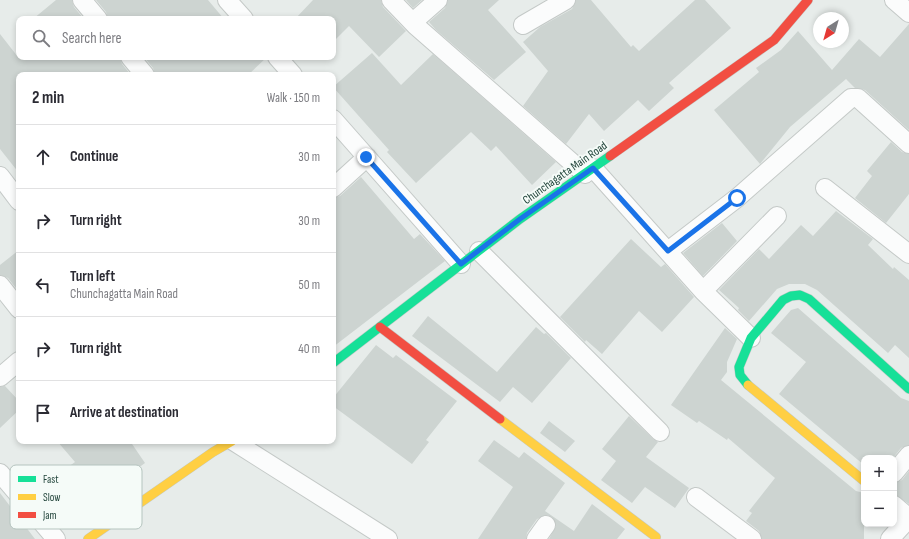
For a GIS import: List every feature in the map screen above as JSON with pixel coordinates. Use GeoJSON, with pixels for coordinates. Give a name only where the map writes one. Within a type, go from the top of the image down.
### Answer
{"type":"FeatureCollection","features":[{"type":"Feature","properties":{"kind":"street"},"geometry":{"type":"LineString","coordinates":[[82,0],[95,16]]}},
{"type":"Feature","properties":{"kind":"street"},"geometry":{"type":"LineString","coordinates":[[227,0],[241,16]]}},
{"type":"Feature","properties":{"kind":"street"},"geometry":{"type":"LineString","coordinates":[[391,0],[413,22],[589,171],[668,251],[703,291],[751,338]]}},
{"type":"Feature","properties":{"kind":"street"},"geometry":{"type":"LineString","coordinates":[[413,22],[438,0]]}},
{"type":"Feature","properties":{"kind":"street"},"geometry":{"type":"LineString","coordinates":[[523,25],[566,0]]}},
{"type":"Feature","properties":{"kind":"street","name":"Chunchagatta Main Road"},"geometry":{"type":"LineString","coordinates":[[336,361],[461,264],[774,40],[808,0]]}},
{"type":"Feature","properties":{"kind":"street"},"geometry":{"type":"LineString","coordinates":[[894,0],[909,13]]}},
{"type":"Feature","properties":{"kind":"street"},"geometry":{"type":"LineString","coordinates":[[132,60],[142,72]]}},
{"type":"Feature","properties":{"kind":"street"},"geometry":{"type":"LineString","coordinates":[[280,60],[290,72]]}},
{"type":"Feature","properties":{"kind":"street"},"geometry":{"type":"LineString","coordinates":[[668,251],[737,198],[851,98],[858,98],[909,144]]}},
{"type":"Feature","properties":{"kind":"street"},"geometry":{"type":"LineString","coordinates":[[336,122],[461,264]]}},
{"type":"Feature","properties":{"kind":"street"},"geometry":{"type":"LineString","coordinates":[[336,185],[366,157]]}},
{"type":"Feature","properties":{"kind":"street"},"geometry":{"type":"LineString","coordinates":[[0,176],[16,197]]}},
{"type":"Feature","properties":{"kind":"street"},"geometry":{"type":"LineString","coordinates":[[825,188],[909,254]]}},
{"type":"Feature","properties":{"kind":"street"},"geometry":{"type":"LineString","coordinates":[[703,291],[777,216]]}},
{"type":"Feature","properties":{"kind":"street"},"geometry":{"type":"LineString","coordinates":[[479,251],[660,432]]}},
{"type":"Feature","properties":{"kind":"street"},"geometry":{"type":"LineString","coordinates":[[0,285],[16,305]]}},
{"type":"Feature","properties":{"kind":"street"},"geometry":{"type":"LineString","coordinates":[[861,478],[744,381],[740,375],[739,367],[751,338],[782,300],[791,296],[800,295],[809,299],[909,389]]}},
{"type":"Feature","properties":{"kind":"street"},"geometry":{"type":"LineString","coordinates":[[380,327],[656,537]]}},
{"type":"Feature","properties":{"kind":"street"},"geometry":{"type":"LineString","coordinates":[[0,377],[16,364]]}},
{"type":"Feature","properties":{"kind":"street"},"geometry":{"type":"LineString","coordinates":[[238,444],[388,539]]}},
{"type":"Feature","properties":{"kind":"street"},"geometry":{"type":"LineString","coordinates":[[142,497],[209,446]]}},
{"type":"Feature","properties":{"kind":"street"},"geometry":{"type":"LineString","coordinates":[[897,469],[909,455]]}},
{"type":"Feature","properties":{"kind":"street"},"geometry":{"type":"LineString","coordinates":[[0,473],[10,485]]}},
{"type":"Feature","properties":{"kind":"street"},"geometry":{"type":"LineString","coordinates":[[696,497],[752,539]]}},
{"type":"Feature","properties":{"kind":"street"},"geometry":{"type":"LineString","coordinates":[[890,539],[909,518],[897,508]]}},
{"type":"Feature","properties":{"kind":"street"},"geometry":{"type":"LineString","coordinates":[[48,529],[56,539]]}},
{"type":"Feature","properties":{"kind":"street"},"geometry":{"type":"LineString","coordinates":[[88,539],[101,529]]}},
{"type":"Feature","properties":{"kind":"building"},"geometry":{"type":"Polygon","coordinates":[[[56,0],[72,0],[74,7],[82,16],[37,16],[56,0]]]}},
{"type":"Feature","properties":{"kind":"building"},"geometry":{"type":"Polygon","coordinates":[[[96,0],[208,0],[221,16],[107,16],[106,12],[96,0]]]}},
{"type":"Feature","properties":{"kind":"building"},"geometry":{"type":"Polygon","coordinates":[[[313,0],[381,0],[383,7],[406,31],[379,57],[349,26],[336,39],[336,16],[298,16],[313,0]]]}},
{"type":"Feature","properties":{"kind":"building"},"geometry":{"type":"Polygon","coordinates":[[[406,0],[422,0],[413,8],[406,0]]]}},
{"type":"Feature","properties":{"kind":"building"},"geometry":{"type":"Polygon","coordinates":[[[448,0],[499,0],[488,10],[526,52],[494,80],[436,30],[429,22],[445,8],[448,0]]]}},
{"type":"Feature","properties":{"kind":"building"},"geometry":{"type":"Polygon","coordinates":[[[576,0],[591,0],[631,47],[633,45],[639,51],[695,0],[705,0],[731,28],[669,83],[674,88],[649,111],[638,100],[604,131],[589,114],[566,144],[523,106],[548,71],[523,42],[540,27],[572,9],[576,0]]]}},
{"type":"Feature","properties":{"kind":"building"},"geometry":{"type":"Polygon","coordinates":[[[909,24],[909,130],[865,90],[855,88],[846,79],[790,127],[760,164],[714,110],[759,72],[756,68],[781,50],[798,31],[832,70],[859,39],[880,57],[909,24]]]}},
{"type":"Feature","properties":{"kind":"building"},"geometry":{"type":"Polygon","coordinates":[[[0,34],[16,54],[16,60],[121,60],[129,72],[16,72],[16,169],[0,149],[0,34]]]}},
{"type":"Feature","properties":{"kind":"building"},"geometry":{"type":"Polygon","coordinates":[[[372,53],[401,85],[433,54],[556,162],[532,185],[496,146],[491,151],[471,132],[416,183],[387,152],[389,150],[336,90],[336,84],[372,53]]]}},
{"type":"Feature","properties":{"kind":"building"},"geometry":{"type":"Polygon","coordinates":[[[146,60],[264,60],[251,72],[154,72],[146,60]]]}},
{"type":"Feature","properties":{"kind":"building"},"geometry":{"type":"Polygon","coordinates":[[[891,142],[902,152],[909,154],[909,194],[886,223],[855,198],[872,176],[867,171],[891,142]]]}},
{"type":"Feature","properties":{"kind":"building"},"geometry":{"type":"Polygon","coordinates":[[[361,177],[414,239],[420,234],[445,261],[336,345],[336,197],[340,196],[361,177]]]}},
{"type":"Feature","properties":{"kind":"building"},"geometry":{"type":"Polygon","coordinates":[[[836,211],[873,239],[868,245],[893,269],[894,267],[909,280],[909,358],[895,345],[888,353],[817,290],[805,284],[789,284],[777,289],[749,321],[738,310],[739,308],[719,290],[759,249],[769,259],[801,225],[813,236],[836,211]]]}},
{"type":"Feature","properties":{"kind":"building"},"geometry":{"type":"Polygon","coordinates":[[[722,223],[737,241],[703,276],[683,253],[722,223]]]}},
{"type":"Feature","properties":{"kind":"building"},"geometry":{"type":"Polygon","coordinates":[[[631,239],[661,267],[665,264],[694,297],[662,332],[639,311],[602,354],[586,340],[585,342],[560,317],[631,239]]]}},
{"type":"Feature","properties":{"kind":"building"},"geometry":{"type":"Polygon","coordinates":[[[16,252],[16,288],[8,278],[0,275],[0,265],[16,252]]]}},
{"type":"Feature","properties":{"kind":"building"},"geometry":{"type":"Polygon","coordinates":[[[798,308],[901,398],[909,401],[909,445],[901,448],[895,455],[861,455],[861,462],[779,394],[806,362],[771,333],[791,310],[798,308]]]}},
{"type":"Feature","properties":{"kind":"building"},"geometry":{"type":"Polygon","coordinates":[[[428,316],[497,372],[536,327],[544,334],[546,333],[571,358],[532,403],[513,387],[500,402],[412,336],[428,316]]]}},
{"type":"Feature","properties":{"kind":"building"},"geometry":{"type":"Polygon","coordinates":[[[725,328],[737,339],[727,362],[727,372],[721,380],[856,491],[861,492],[861,527],[864,527],[864,539],[762,539],[759,531],[746,521],[752,513],[749,511],[775,478],[728,438],[727,440],[699,421],[697,423],[671,405],[725,328]]]}},
{"type":"Feature","properties":{"kind":"building"},"geometry":{"type":"Polygon","coordinates":[[[376,345],[393,358],[396,355],[457,401],[426,440],[429,442],[412,464],[336,408],[336,394],[376,345]]]}},
{"type":"Feature","properties":{"kind":"building"},"geometry":{"type":"Polygon","coordinates":[[[5,386],[16,398],[16,413],[0,428],[0,387],[5,386]]]}},
{"type":"Feature","properties":{"kind":"building"},"geometry":{"type":"Polygon","coordinates":[[[629,416],[658,442],[646,457],[689,488],[675,508],[645,487],[632,503],[601,480],[616,461],[602,449],[629,416]]]}},
{"type":"Feature","properties":{"kind":"building"},"geometry":{"type":"Polygon","coordinates":[[[549,421],[575,441],[565,452],[540,433],[549,421]]]}},
{"type":"Feature","properties":{"kind":"building"},"geometry":{"type":"Polygon","coordinates":[[[494,440],[519,458],[524,452],[565,483],[545,511],[574,531],[592,504],[625,529],[617,539],[549,539],[556,526],[552,517],[547,515],[537,519],[527,533],[526,539],[478,539],[513,487],[478,461],[494,440]]]}},
{"type":"Feature","properties":{"kind":"building"},"geometry":{"type":"Polygon","coordinates":[[[60,444],[132,444],[145,463],[142,465],[71,465],[75,462],[60,444]]]}},
{"type":"Feature","properties":{"kind":"building"},"geometry":{"type":"Polygon","coordinates":[[[909,471],[909,504],[897,496],[897,482],[902,480],[909,471]]]}},
{"type":"Feature","properties":{"kind":"building"},"geometry":{"type":"Polygon","coordinates":[[[0,493],[10,506],[10,529],[27,529],[35,539],[0,539],[0,493]]]}},
{"type":"Feature","properties":{"kind":"traffic: fast"},"geometry":{"type":"LineString","coordinates":[[336,361],[520,219],[610,156]]}},
{"type":"Feature","properties":{"kind":"traffic: fast"},"geometry":{"type":"LineString","coordinates":[[748,385],[740,375],[739,367],[751,338],[783,300],[791,296],[800,295],[809,299],[909,389]]}},
{"type":"Feature","properties":{"kind":"traffic: slow"},"geometry":{"type":"LineString","coordinates":[[748,385],[861,479]]}},
{"type":"Feature","properties":{"kind":"traffic: slow"},"geometry":{"type":"LineString","coordinates":[[500,419],[656,537]]}},
{"type":"Feature","properties":{"kind":"traffic: slow"},"geometry":{"type":"LineString","coordinates":[[142,501],[227,444]]}},
{"type":"Feature","properties":{"kind":"traffic: slow"},"geometry":{"type":"LineString","coordinates":[[88,539],[102,529]]}},
{"type":"Feature","properties":{"kind":"traffic: jam"},"geometry":{"type":"LineString","coordinates":[[610,156],[774,40],[808,0]]}},
{"type":"Feature","properties":{"kind":"traffic: jam"},"geometry":{"type":"LineString","coordinates":[[380,327],[500,419]]}},
{"type":"Feature","properties":{"kind":"route"},"geometry":{"type":"LineString","coordinates":[[366,157],[461,264],[520,219],[593,168],[668,251],[737,198]]}}]}
